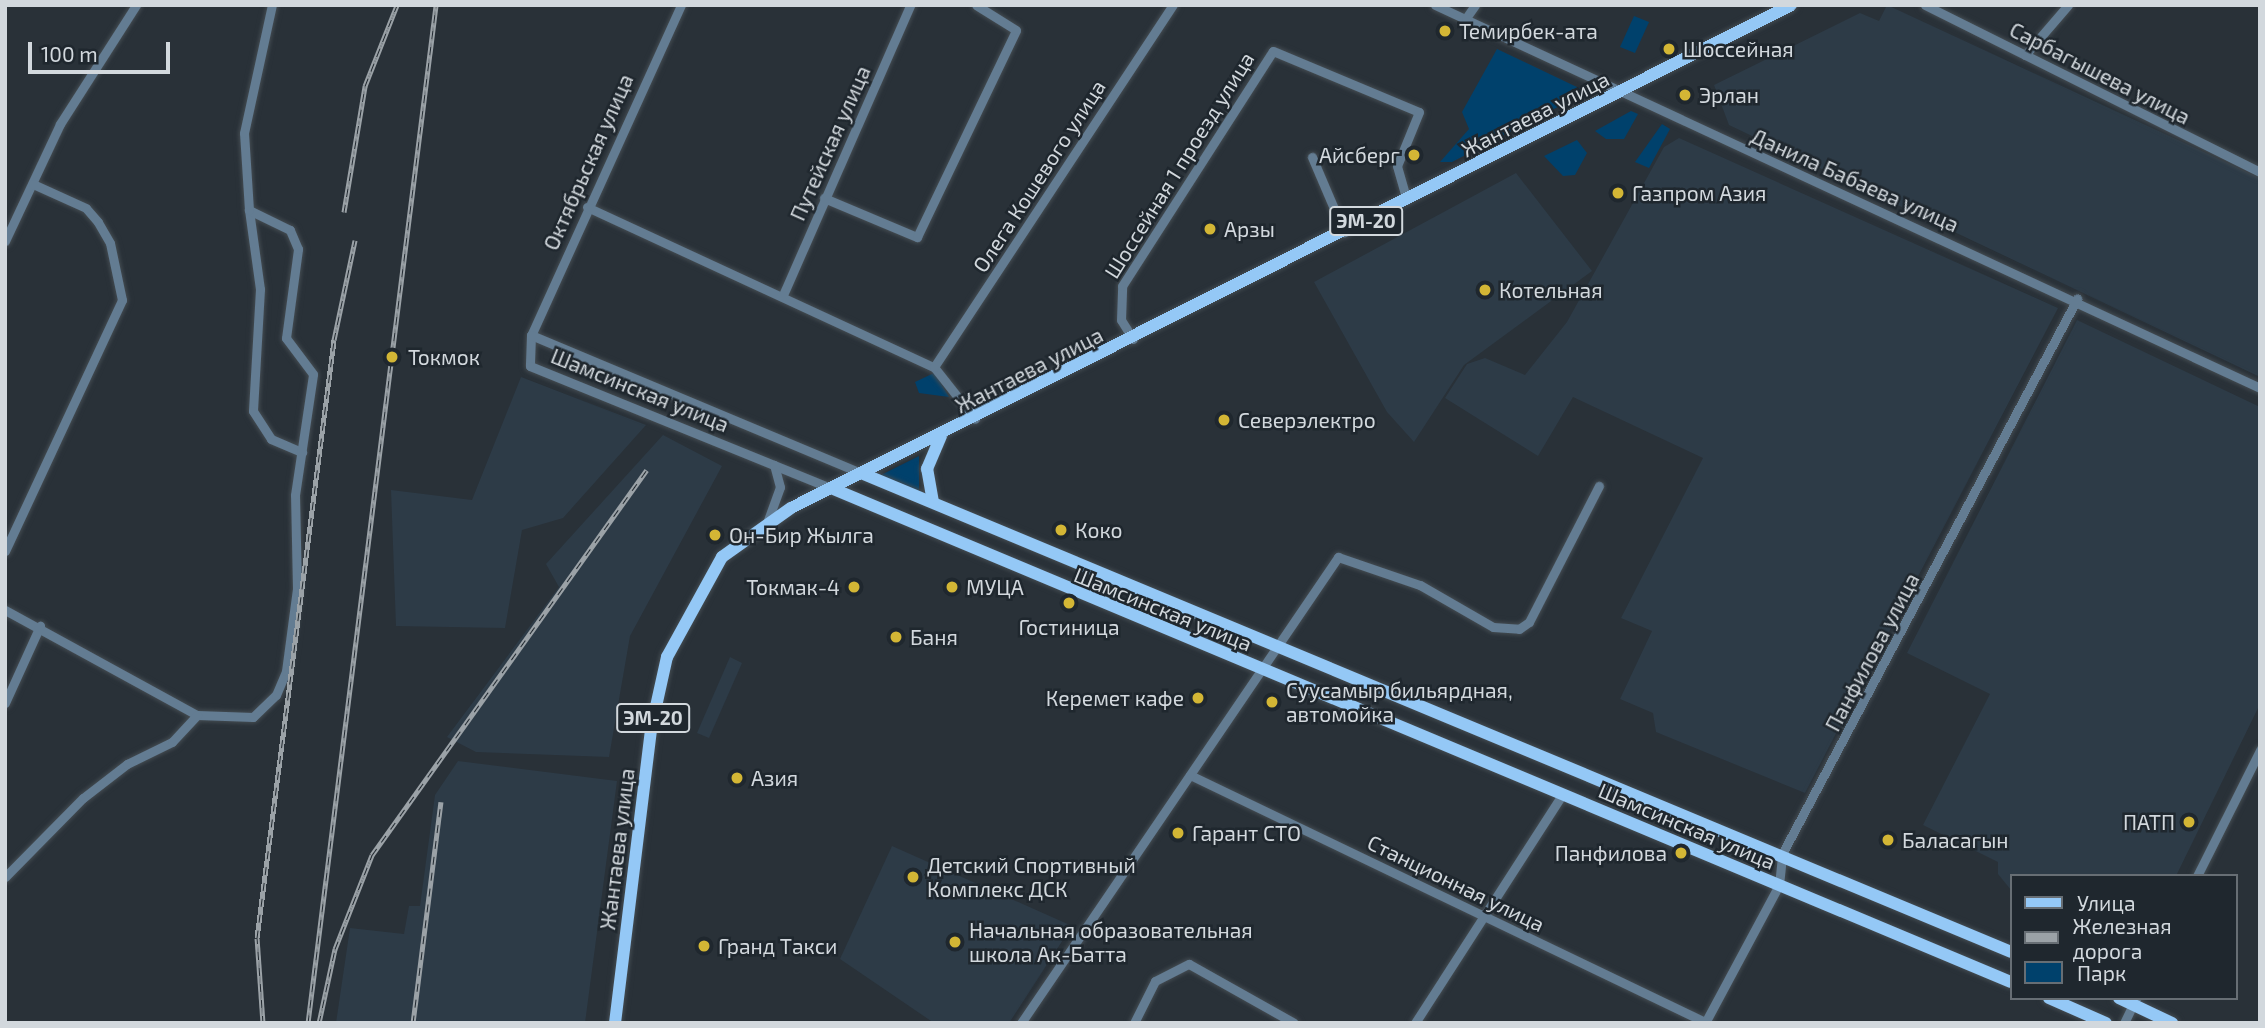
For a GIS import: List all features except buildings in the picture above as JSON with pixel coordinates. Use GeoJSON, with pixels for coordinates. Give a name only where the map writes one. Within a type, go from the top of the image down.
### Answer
{"type":"FeatureCollection","features":[{"type":"Feature","properties":{"kind":"main road","name":"Жантаева улица"},"geometry":{"type":"LineString","coordinates":[[615,1023],[651,729],[667,657],[709,574],[768,520],[942,436],[1791,5]]}},
{"type":"Feature","properties":{"kind":"main road"},"geometry":{"type":"LineString","coordinates":[[933,502],[927,469],[942,436]]}},
{"type":"Feature","properties":{"kind":"main road","name":"Шамсинская улица"},"geometry":{"type":"LineString","coordinates":[[861,474],[1782,854],[2010,952]]}},
{"type":"Feature","properties":{"kind":"main road","name":"Шамсинская улица"},"geometry":{"type":"LineString","coordinates":[[831,488],[2010,982]]}},
{"type":"Feature","properties":{"kind":"main road"},"geometry":{"type":"LineString","coordinates":[[2054,1000],[2106,1023]]}},
{"type":"Feature","properties":{"kind":"main road"},"geometry":{"type":"LineString","coordinates":[[2134,1001],[2172,1023]]}},
{"type":"Feature","properties":{"kind":"street"},"geometry":{"type":"LineString","coordinates":[[5,241],[105,45],[136,5]]}},
{"type":"Feature","properties":{"kind":"street"},"geometry":{"type":"LineString","coordinates":[[272,5],[244,133],[249,210],[260,289],[253,411],[271,439],[302,452]]}},
{"type":"Feature","properties":{"kind":"street","name":"Октябрьская улица"},"geometry":{"type":"LineString","coordinates":[[531,335],[681,5]]}},
{"type":"Feature","properties":{"kind":"street","name":"Путейская улица"},"geometry":{"type":"LineString","coordinates":[[783,295],[910,5]]}},
{"type":"Feature","properties":{"kind":"street"},"geometry":{"type":"LineString","coordinates":[[824,198],[917,237],[1016,30],[976,5]]}},
{"type":"Feature","properties":{"kind":"street","name":"Олега Кошевого улица"},"geometry":{"type":"LineString","coordinates":[[934,367],[1173,5]]}},
{"type":"Feature","properties":{"kind":"street","name":"Данила Бабаева улица"},"geometry":{"type":"LineString","coordinates":[[1435,5],[2077,299],[2260,388]]}},
{"type":"Feature","properties":{"kind":"street"},"geometry":{"type":"LineString","coordinates":[[1466,18],[1475,5]]}},
{"type":"Feature","properties":{"kind":"street","name":"Сарбагышева улица"},"geometry":{"type":"LineString","coordinates":[[1925,5],[2260,172]]}},
{"type":"Feature","properties":{"kind":"street"},"geometry":{"type":"LineString","coordinates":[[2025,55],[2068,5]]}},
{"type":"Feature","properties":{"kind":"street","name":"Шоссейная 1 проезд улица"},"geometry":{"type":"LineString","coordinates":[[1133,339],[1121,320],[1122,286],[1273,51],[1419,112],[1396,166],[1407,200]]}},
{"type":"Feature","properties":{"kind":"street"},"geometry":{"type":"LineString","coordinates":[[1312,157],[1344,232]]}},
{"type":"Feature","properties":{"kind":"street"},"geometry":{"type":"LineString","coordinates":[[5,551],[122,300],[110,243],[98,222],[86,208],[33,184]]}},
{"type":"Feature","properties":{"kind":"street"},"geometry":{"type":"LineString","coordinates":[[587,207],[783,295],[934,367],[975,419]]}},
{"type":"Feature","properties":{"kind":"street"},"geometry":{"type":"LineString","coordinates":[[5,610],[85,649],[97,665],[197,715],[253,717],[276,695],[286,671],[297,589],[295,495],[313,374],[286,338],[298,249],[290,230],[249,210]]}},
{"type":"Feature","properties":{"kind":"street","name":"Панфилова улица"},"geometry":{"type":"LineString","coordinates":[[1706,1022],[1779,885],[1782,854],[2077,299]]}},
{"type":"Feature","properties":{"kind":"street","name":"Шамсинская улица"},"geometry":{"type":"LineString","coordinates":[[831,488],[530,366],[531,335],[861,474]]}},
{"type":"Feature","properties":{"kind":"street"},"geometry":{"type":"LineString","coordinates":[[768,520],[780,487],[774,466]]}},
{"type":"Feature","properties":{"kind":"street"},"geometry":{"type":"LineString","coordinates":[[1021,1023],[1338,557],[1420,586],[1493,627],[1519,629],[1529,622],[1599,486]]}},
{"type":"Feature","properties":{"kind":"street"},"geometry":{"type":"LineString","coordinates":[[5,703],[40,626]]}},
{"type":"Feature","properties":{"kind":"street"},"geometry":{"type":"LineString","coordinates":[[7,872],[83,798],[127,764],[172,742],[197,715]]}},
{"type":"Feature","properties":{"kind":"street"},"geometry":{"type":"LineString","coordinates":[[2198,874],[2260,750]]}},
{"type":"Feature","properties":{"kind":"street","name":"Станционная улица"},"geometry":{"type":"LineString","coordinates":[[1190,775],[1706,1022]]}},
{"type":"Feature","properties":{"kind":"street"},"geometry":{"type":"LineString","coordinates":[[1415,1023],[1562,795]]}},
{"type":"Feature","properties":{"kind":"street"},"geometry":{"type":"LineString","coordinates":[[1134,1023],[1155,981],[1189,964],[1294,1023]]}},
{"type":"Feature","properties":{"kind":"street"},"geometry":{"type":"LineString","coordinates":[[2124,1023],[2134,1001]]}},
{"type":"Feature","properties":{"kind":"shaded area"},"geometry":{"type":"Polygon","coordinates":[[[1887,5],[2260,178],[2260,377],[1729,125],[1714,85],[1860,13],[1879,21],[1887,5]]]}},
{"type":"Feature","properties":{"kind":"shaded area"},"geometry":{"type":"Polygon","coordinates":[[[1679,138],[2058,308],[1805,793],[1656,732],[1653,713],[1620,699],[1652,631],[1621,618],[1703,458],[1573,397],[1538,456],[1445,398],[1467,364],[1485,358],[1525,375],[1567,322],[1664,147],[1679,138]]]}},
{"type":"Feature","properties":{"kind":"shaded area","name":"Котельная"},"geometry":{"type":"Polygon","coordinates":[[[1516,173],[1592,271],[1464,365],[1414,442],[1387,412],[1314,282],[1516,173]]]}},
{"type":"Feature","properties":{"kind":"shaded area"},"geometry":{"type":"Polygon","coordinates":[[[2077,320],[2260,407],[2260,704],[2177,874],[2010,874],[2010,889],[1998,874],[1998,862],[1923,825],[1990,694],[1907,653],[2077,320]]]}},
{"type":"Feature","properties":{"kind":"shaded area"},"geometry":{"type":"Polygon","coordinates":[[[521,377],[646,425],[563,518],[522,530],[505,628],[396,626],[391,490],[472,500],[521,377]]]}},
{"type":"Feature","properties":{"kind":"shaded area"},"geometry":{"type":"Polygon","coordinates":[[[663,435],[722,466],[630,636],[609,757],[476,752],[447,737],[559,587],[546,564],[663,435]]]}},
{"type":"Feature","properties":{"kind":"shaded area"},"geometry":{"type":"Polygon","coordinates":[[[730,657],[742,663],[709,738],[697,733],[730,657]]]}},
{"type":"Feature","properties":{"kind":"shaded area"},"geometry":{"type":"Polygon","coordinates":[[[458,761],[617,781],[585,1023],[336,1023],[350,928],[404,934],[409,906],[420,906],[435,795],[458,761]]]}},
{"type":"Feature","properties":{"kind":"shaded area","name":"Начальная образовательная школа Ак-Батта"},"geometry":{"type":"Polygon","coordinates":[[[892,846],[1072,926],[1009,1023],[934,1023],[840,959],[892,846]]]}},
{"type":"Feature","properties":{"kind":"green space"},"geometry":{"type":"Polygon","coordinates":[[[1634,16],[1649,22],[1635,53],[1620,47],[1634,16]]]}},
{"type":"Feature","properties":{"kind":"green space"},"geometry":{"type":"Polygon","coordinates":[[[1497,49],[1581,89],[1579,96],[1452,162],[1440,162],[1469,129],[1462,112],[1497,49]]]}},
{"type":"Feature","properties":{"kind":"green space"},"geometry":{"type":"Polygon","coordinates":[[[1631,111],[1638,114],[1624,139],[1606,139],[1595,131],[1631,111]]]}},
{"type":"Feature","properties":{"kind":"green space"},"geometry":{"type":"Polygon","coordinates":[[[1662,124],[1670,129],[1649,168],[1635,162],[1662,124]]]}},
{"type":"Feature","properties":{"kind":"green space"},"geometry":{"type":"Polygon","coordinates":[[[1577,140],[1587,153],[1575,175],[1563,176],[1544,156],[1577,140]]]}},
{"type":"Feature","properties":{"kind":"green space"},"geometry":{"type":"Polygon","coordinates":[[[934,373],[949,397],[919,393],[915,382],[934,373]]]}},
{"type":"Feature","properties":{"kind":"green space"},"geometry":{"type":"Polygon","coordinates":[[[919,456],[919,492],[879,476],[919,456]]]}},
{"type":"Feature","properties":{"kind":"railway"},"geometry":{"type":"LineString","coordinates":[[344,212],[365,86],[397,5]]}},
{"type":"Feature","properties":{"kind":"railway"},"geometry":{"type":"LineString","coordinates":[[308,1023],[436,5]]}},
{"type":"Feature","properties":{"kind":"railway"},"geometry":{"type":"LineString","coordinates":[[263,1023],[257,938],[334,340],[355,240]]}},
{"type":"Feature","properties":{"kind":"railway"},"geometry":{"type":"LineString","coordinates":[[319,1023],[335,949],[372,855],[647,470]]}},
{"type":"Feature","properties":{"kind":"railway"},"geometry":{"type":"LineString","coordinates":[[413,1023],[441,802]]}},
{"type":"Feature","properties":{"kind":"place","name":"Темирбек-ата"},"geometry":{"type":"Point","coordinates":[1445,31]}},
{"type":"Feature","properties":{"kind":"place","name":"Шоссейная"},"geometry":{"type":"Point","coordinates":[1669,49]}},
{"type":"Feature","properties":{"kind":"place","name":"Эрлан"},"geometry":{"type":"Point","coordinates":[1685,95]}},
{"type":"Feature","properties":{"kind":"place","name":"Айсберг"},"geometry":{"type":"Point","coordinates":[1414,155]}},
{"type":"Feature","properties":{"kind":"place","name":"Газпром Азия"},"geometry":{"type":"Point","coordinates":[1618,193]}},
{"type":"Feature","properties":{"kind":"place","name":"Арзы"},"geometry":{"type":"Point","coordinates":[1210,229]}},
{"type":"Feature","properties":{"kind":"place","name":"Котельная"},"geometry":{"type":"Point","coordinates":[1485,290]}},
{"type":"Feature","properties":{"kind":"place","name":"Токмок"},"geometry":{"type":"Point","coordinates":[392,357]}},
{"type":"Feature","properties":{"kind":"place","name":"Северэлектро"},"geometry":{"type":"Point","coordinates":[1224,420]}},
{"type":"Feature","properties":{"kind":"place","name":"Коко"},"geometry":{"type":"Point","coordinates":[1061,530]}},
{"type":"Feature","properties":{"kind":"place","name":"Он-Бир Жылга"},"geometry":{"type":"Point","coordinates":[715,535]}},
{"type":"Feature","properties":{"kind":"place","name":"Токмак-4"},"geometry":{"type":"Point","coordinates":[854,587]}},
{"type":"Feature","properties":{"kind":"place","name":"МУЦА"},"geometry":{"type":"Point","coordinates":[952,587]}},
{"type":"Feature","properties":{"kind":"place","name":"Гостиница"},"geometry":{"type":"Point","coordinates":[1069,603]}},
{"type":"Feature","properties":{"kind":"place","name":"Баня"},"geometry":{"type":"Point","coordinates":[896,637]}},
{"type":"Feature","properties":{"kind":"place","name":"Керемет кафе"},"geometry":{"type":"Point","coordinates":[1198,698]}},
{"type":"Feature","properties":{"kind":"place","name":"Суусамыр бильярдная, автомойка"},"geometry":{"type":"Point","coordinates":[1272,702]}},
{"type":"Feature","properties":{"kind":"place","name":"Азия"},"geometry":{"type":"Point","coordinates":[737,778]}},
{"type":"Feature","properties":{"kind":"place","name":"ПАТП"},"geometry":{"type":"Point","coordinates":[2189,822]}},
{"type":"Feature","properties":{"kind":"place","name":"Гарант СТО"},"geometry":{"type":"Point","coordinates":[1178,833]}},
{"type":"Feature","properties":{"kind":"place","name":"Баласагын"},"geometry":{"type":"Point","coordinates":[1888,840]}},
{"type":"Feature","properties":{"kind":"place","name":"Панфилова"},"geometry":{"type":"Point","coordinates":[1681,853]}},
{"type":"Feature","properties":{"kind":"place","name":"Детский Спортивный Комплекс ДСК"},"geometry":{"type":"Point","coordinates":[913,877]}},
{"type":"Feature","properties":{"kind":"place","name":"Начальная образовательная школа Ак-Батта"},"geometry":{"type":"Point","coordinates":[955,942]}},
{"type":"Feature","properties":{"kind":"place","name":"Гранд Такси"},"geometry":{"type":"Point","coordinates":[704,946]}}]}
